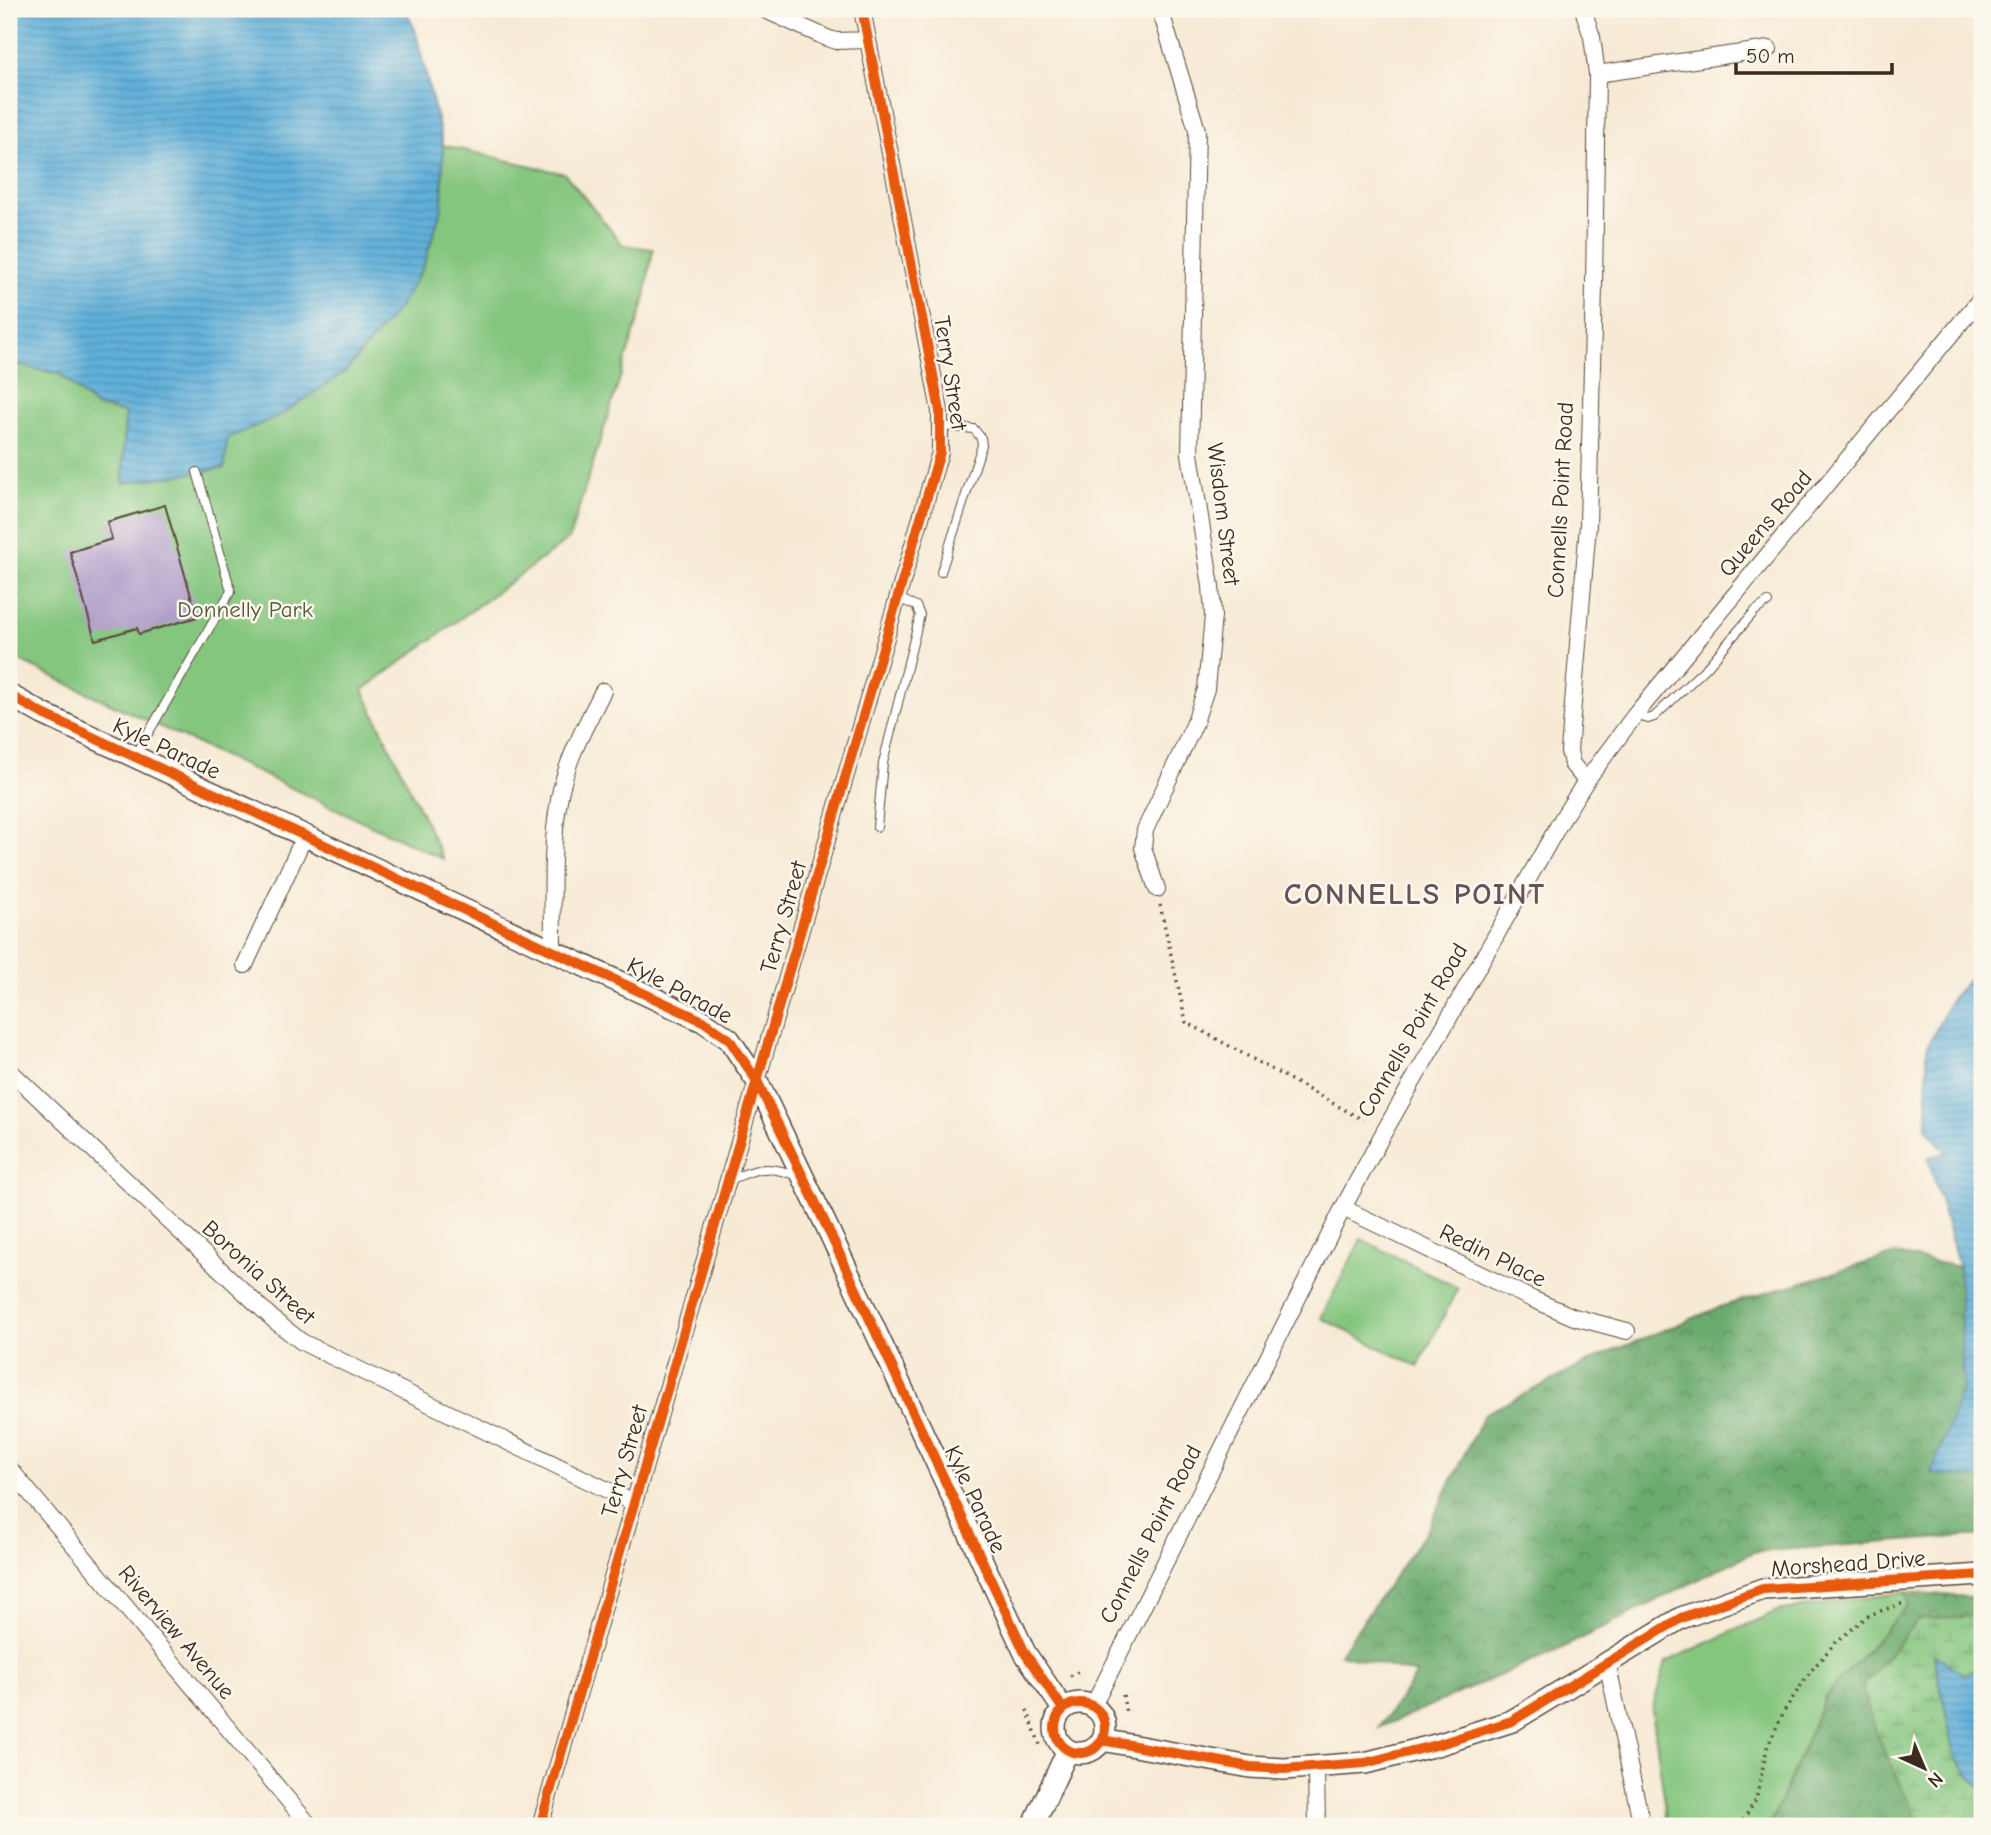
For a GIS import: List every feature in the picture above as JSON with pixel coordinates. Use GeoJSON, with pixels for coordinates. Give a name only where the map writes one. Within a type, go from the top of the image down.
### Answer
{"type":"FeatureCollection","features":[{"type":"Feature","properties":{"kind":"street"},"geometry":{"type":"LineString","coordinates":[[763,9],[836,41],[867,40]]}},
{"type":"Feature","properties":{"kind":"street","name":"Terry Street"},"geometry":{"type":"LineString","coordinates":[[540,1826],[940,452],[941,426],[862,9]]}},
{"type":"Feature","properties":{"kind":"street","name":"Wisdom Street"},"geometry":{"type":"LineString","coordinates":[[1157,889],[1143,848],[1145,830],[1194,725],[1206,689],[1213,616],[1211,586],[1190,454],[1196,130],[1160,9]]}},
{"type":"Feature","properties":{"kind":"street","name":"Connells Point Road"},"geometry":{"type":"LineString","coordinates":[[1093,1706],[1343,1208],[1586,781],[1572,764],[1569,739],[1588,525],[1597,74],[1592,37],[1583,9]]}},
{"type":"Feature","properties":{"kind":"street"},"geometry":{"type":"LineString","coordinates":[[1597,74],[1769,49]]}},
{"type":"Feature","properties":{"kind":"street","name":"Queens Road"},"geometry":{"type":"LineString","coordinates":[[1586,781],[1635,715],[1982,297]]}},
{"type":"Feature","properties":{"kind":"street"},"geometry":{"type":"LineString","coordinates":[[553,950],[555,835],[559,797],[580,736],[603,691]]}},
{"type":"Feature","properties":{"kind":"street","name":"Kyle Parade"},"geometry":{"type":"LineString","coordinates":[[9,695],[43,714],[304,837],[553,950],[717,1029],[729,1039],[757,1082],[804,1178],[1025,1653],[1063,1709]]}},
{"type":"Feature","properties":{"kind":"street"},"geometry":{"type":"LineString","coordinates":[[245,965],[304,837]]}},
{"type":"Feature","properties":{"kind":"street","name":"Boronia Street"},"geometry":{"type":"LineString","coordinates":[[9,1070],[275,1321],[302,1342],[634,1503]]}},
{"type":"Feature","properties":{"kind":"street","name":"Redin Place"},"geometry":{"type":"LineString","coordinates":[[1343,1208],[1532,1300],[1574,1317],[1627,1331]]}},
{"type":"Feature","properties":{"kind":"street","name":"Riverview Avenue"},"geometry":{"type":"LineString","coordinates":[[9,1468],[310,1826]]}},
{"type":"Feature","properties":{"kind":"street","name":"Morshead Drive"},"geometry":{"type":"LineString","coordinates":[[1607,1662],[1681,1618],[1763,1589],[1982,1575]]}},
{"type":"Feature","properties":{"kind":"street"},"geometry":{"type":"LineString","coordinates":[[1102,1740],[1250,1767],[1284,1769],[1365,1763],[1440,1744],[1512,1721],[1607,1662],[1642,1826]]}},
{"type":"Feature","properties":{"kind":"street"},"geometry":{"type":"LineString","coordinates":[[1077,1703],[1093,1706],[1103,1718],[1105,1725],[1102,1740],[1091,1751],[1068,1751],[1062,1746],[1055,1731],[1058,1716],[1063,1709],[1077,1703]]}},
{"type":"Feature","properties":{"kind":"street"},"geometry":{"type":"LineString","coordinates":[[1033,1826],[1068,1751]]}},
{"type":"Feature","properties":{"kind":"street"},"geometry":{"type":"LineString","coordinates":[[1315,1767],[1317,1826]]}},
{"type":"Feature","properties":{"kind":"lane"},"geometry":{"type":"LineString","coordinates":[[941,426],[974,429],[981,438],[982,445],[941,572]]}},
{"type":"Feature","properties":{"kind":"lane"},"geometry":{"type":"LineString","coordinates":[[135,756],[231,591],[197,472]]}},
{"type":"Feature","properties":{"kind":"lane"},"geometry":{"type":"LineString","coordinates":[[877,827],[883,763],[920,615],[916,606],[898,598]]}},
{"type":"Feature","properties":{"kind":"lane"},"geometry":{"type":"LineString","coordinates":[[1635,715],[1648,719],[1659,713],[1707,667],[1755,611],[1768,601]]}},
{"type":"Feature","properties":{"kind":"lane"},"geometry":{"type":"LineString","coordinates":[[728,1181],[752,1170],[769,1167],[804,1178]]}},
{"type":"Feature","properties":{"kind":"path"},"geometry":{"type":"LineString","coordinates":[[1157,889],[1186,1022],[1363,1120]]}},
{"type":"Feature","properties":{"kind":"path"},"geometry":{"type":"LineString","coordinates":[[1739,1826],[1756,1800],[1767,1748],[1778,1723],[1810,1672],[1835,1643],[1869,1615],[1905,1602]]}},
{"type":"Feature","properties":{"kind":"path"},"geometry":{"type":"LineString","coordinates":[[1070,1676],[1078,1672]]}},
{"type":"Feature","properties":{"kind":"path"},"geometry":{"type":"LineString","coordinates":[[1123,1695],[1126,1714]]}},
{"type":"Feature","properties":{"kind":"path"},"geometry":{"type":"LineString","coordinates":[[1027,1710],[1040,1745]]}},
{"type":"Feature","properties":{"kind":"green space","name":"Donnelly Park"},"geometry":{"type":"Polygon","coordinates":[[[443,145],[565,174],[623,245],[653,249],[644,302],[569,539],[363,690],[443,859],[9,656],[9,363],[60,374],[95,406],[125,413],[123,482],[224,468],[227,438],[279,416],[423,267],[442,207],[443,145]]]}},
{"type":"Feature","properties":{"kind":"green space"},"geometry":{"type":"Polygon","coordinates":[[[1361,1239],[1458,1288],[1418,1367],[1321,1318],[1361,1239]]]}},
{"type":"Feature","properties":{"kind":"green space"},"geometry":{"type":"Polygon","coordinates":[[[1896,1254],[1959,1267],[1963,1388],[1931,1474],[1982,1479],[1982,1535],[1753,1552],[1558,1650],[1379,1728],[1417,1674],[1340,1654],[1429,1527],[1484,1414],[1603,1355],[1723,1306],[1896,1254]]]}},
{"type":"Feature","properties":{"kind":"green space"},"geometry":{"type":"Polygon","coordinates":[[[1906,1592],[1908,1605],[1825,1698],[1770,1826],[1668,1826],[1652,1710],[1666,1662],[1777,1611],[1906,1592]]]}},
{"type":"Feature","properties":{"kind":"green space"},"geometry":{"type":"Polygon","coordinates":[[[1906,1592],[1982,1598],[1982,1826],[1770,1826],[1825,1697],[1908,1605],[1906,1592]]]}},
{"type":"Feature","properties":{"kind":"green space"},"geometry":{"type":"Polygon","coordinates":[[[1982,1616],[1982,1666],[1965,1675],[1934,1655],[1955,1757],[1982,1790],[1982,1826],[1921,1826],[1879,1740],[1862,1687],[1918,1619],[1982,1616]]]}},
{"type":"Feature","properties":{"kind":"water"},"geometry":{"type":"Polygon","coordinates":[[[9,9],[405,9],[415,29],[443,145],[442,207],[423,267],[399,308],[345,372],[279,416],[228,438],[224,468],[123,483],[125,413],[95,406],[60,374],[9,363],[9,9]]]}},
{"type":"Feature","properties":{"kind":"water"},"geometry":{"type":"Polygon","coordinates":[[[1982,964],[1982,1479],[1931,1474],[1963,1387],[1959,1267],[1928,1157],[1947,1153],[1927,1130],[1927,1048],[1951,999],[1982,964]]]}},
{"type":"Feature","properties":{"kind":"water"},"geometry":{"type":"Polygon","coordinates":[[[1934,1654],[1965,1675],[1982,1666],[1982,1790],[1955,1757],[1934,1654]]]}},
{"type":"Feature","properties":{"kind":"building"},"geometry":{"type":"Polygon","coordinates":[[[165,505],[197,617],[139,634],[137,628],[95,640],[70,552],[112,539],[107,522],[165,505]]]}},
{"type":"Feature","properties":{"kind":"cycle path"},"geometry":{"type":"LineString","coordinates":[[540,1826],[940,452],[940,411],[862,9]]}},
{"type":"Feature","properties":{"kind":"cycle path"},"geometry":{"type":"LineString","coordinates":[[9,695],[43,714],[703,1021],[729,1039],[757,1081],[1025,1653],[1063,1709]]}},
{"type":"Feature","properties":{"kind":"cycle path"},"geometry":{"type":"LineString","coordinates":[[1102,1740],[1250,1767],[1284,1769],[1365,1763],[1440,1744],[1512,1721],[1681,1618],[1763,1589],[1982,1575]]}},
{"type":"Feature","properties":{"kind":"cycle path"},"geometry":{"type":"LineString","coordinates":[[1080,1703],[1098,1710],[1105,1728],[1098,1746],[1080,1753],[1062,1746],[1055,1728],[1062,1710],[1080,1703]]}},
{"type":"Feature","properties":{"kind":"district","name":"CONNELLS POINT"},"geometry":{"type":"Point","coordinates":[1415,894]}}]}
